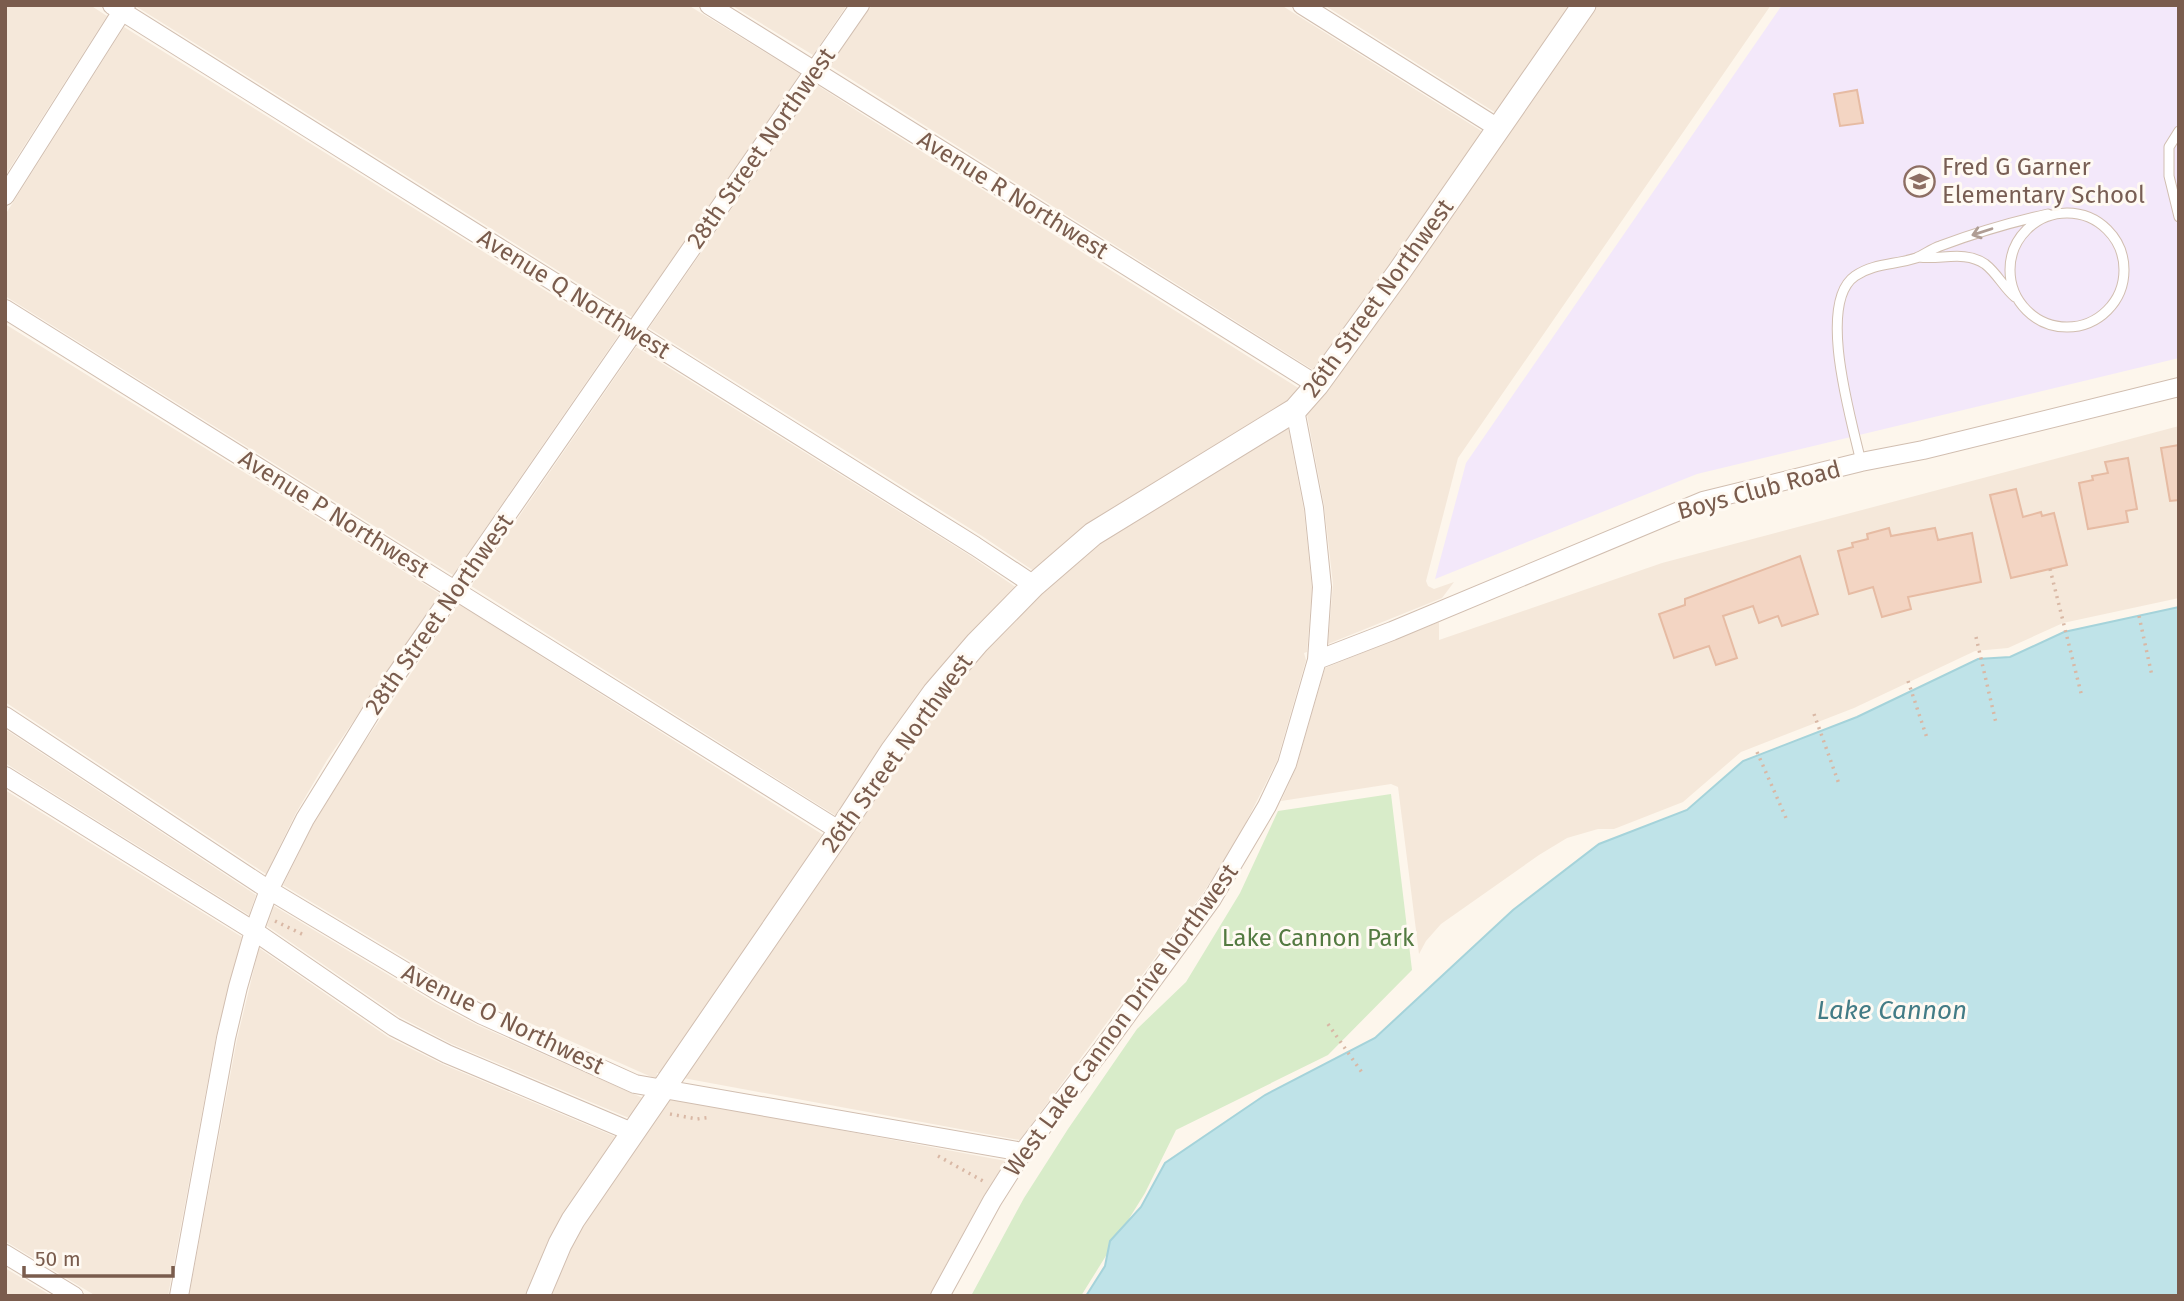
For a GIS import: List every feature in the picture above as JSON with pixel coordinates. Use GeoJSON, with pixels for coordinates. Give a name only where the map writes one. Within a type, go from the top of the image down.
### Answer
{"type":"FeatureCollection","features":[{"type":"Feature","properties":{"kind":"street","name":"Avenue R Northwest"},"geometry":{"type":"LineString","coordinates":[[709,5],[1317,385]]}},
{"type":"Feature","properties":{"kind":"street","name":"28th Street Northwest"},"geometry":{"type":"LineString","coordinates":[[179,1296],[237,987],[269,890],[305,818],[336,766],[456,590],[860,5]]}},
{"type":"Feature","properties":{"kind":"street"},"geometry":{"type":"LineString","coordinates":[[1302,5],[1498,128]]}},
{"type":"Feature","properties":{"kind":"street","name":"26th Street Northwest"},"geometry":{"type":"LineString","coordinates":[[538,1296],[573,1220],[934,693],[977,643],[1034,585],[1107,525],[1241,446],[1295,410],[1317,385],[1399,272],[1584,5]]}},
{"type":"Feature","properties":{"kind":"street"},"geometry":{"type":"LineString","coordinates":[[5,196],[120,7]]}},
{"type":"Feature","properties":{"kind":"street","name":"Avenue Q Northwest"},"geometry":{"type":"LineString","coordinates":[[120,7],[1034,585]]}},
{"type":"Feature","properties":{"kind":"street","name":"Avenue P Northwest"},"geometry":{"type":"LineString","coordinates":[[5,309],[840,831]]}},
{"type":"Feature","properties":{"kind":"street","name":"Boys Club Road"},"geometry":{"type":"LineString","coordinates":[[1317,660],[1703,501],[2179,387]]}},
{"type":"Feature","properties":{"kind":"street","name":"West Lake Cannon Drive Northwest"},"geometry":{"type":"LineString","coordinates":[[940,1296],[1023,1152],[1179,946],[1245,847],[1287,764],[1317,660],[1322,587],[1314,508],[1295,410]]}},
{"type":"Feature","properties":{"kind":"street","name":"Avenue O Northwest"},"geometry":{"type":"LineString","coordinates":[[5,716],[269,890],[429,986],[482,1015],[635,1084],[1023,1152]]}},
{"type":"Feature","properties":{"kind":"street"},"geometry":{"type":"LineString","coordinates":[[5,776],[254,931],[394,1027],[447,1054],[632,1132]]}},
{"type":"Feature","properties":{"kind":"street"},"geometry":{"type":"LineString","coordinates":[[5,1254],[74,1296]]}},
{"type":"Feature","properties":{"kind":"lane"},"geometry":{"type":"LineString","coordinates":[[2179,131],[2169,147],[2169,176],[2179,216]]}},
{"type":"Feature","properties":{"kind":"lane"},"geometry":{"type":"LineString","coordinates":[[1861,462],[1839,358],[1838,302],[1853,277],[1876,265],[1919,257],[1972,257],[1985,264],[2030,314],[2046,323],[2064,328],[2083,326],[2100,318],[2113,305],[2122,288],[2125,270],[2122,251],[2112,235],[2098,222],[2081,214],[2065,212],[2048,214],[1937,247],[1919,257]]}},
{"type":"Feature","properties":{"kind":"lane"},"geometry":{"type":"LineString","coordinates":[[2018,299],[2011,282],[2010,262],[2016,244],[2027,229],[2048,214]]}},
{"type":"Feature","properties":{"kind":"path"},"geometry":{"type":"LineString","coordinates":[[2050,569],[2082,697]]}},
{"type":"Feature","properties":{"kind":"path"},"geometry":{"type":"LineString","coordinates":[[2139,616],[2152,676]]}},
{"type":"Feature","properties":{"kind":"path"},"geometry":{"type":"LineString","coordinates":[[1976,637],[1996,723]]}},
{"type":"Feature","properties":{"kind":"path"},"geometry":{"type":"LineString","coordinates":[[1908,681],[1927,738]]}},
{"type":"Feature","properties":{"kind":"path"},"geometry":{"type":"LineString","coordinates":[[1815,714],[1839,784]]}},
{"type":"Feature","properties":{"kind":"path"},"geometry":{"type":"LineString","coordinates":[[1757,752],[1786,818]]}},
{"type":"Feature","properties":{"kind":"path"},"geometry":{"type":"LineString","coordinates":[[1328,1024],[1363,1074]]}},
{"type":"Feature","properties":{"kind":"shaded area"},"geometry":{"type":"Polygon","coordinates":[[[5,5],[90,5],[107,16],[5,176],[5,5]]]}},
{"type":"Feature","properties":{"kind":"shaded area"},"geometry":{"type":"Polygon","coordinates":[[[688,5],[800,74],[632,317],[137,7],[688,5]]]}},
{"type":"Feature","properties":{"kind":"shaded area"},"geometry":{"type":"Polygon","coordinates":[[[731,5],[847,5],[813,55],[731,5]]]}},
{"type":"Feature","properties":{"kind":"shaded area"},"geometry":{"type":"Polygon","coordinates":[[[872,5],[1281,5],[1483,132],[1315,371],[830,66],[872,5]]]}},
{"type":"Feature","properties":{"kind":"shaded area"},"geometry":{"type":"Polygon","coordinates":[[[1324,5],[1572,5],[1496,113],[1324,5]]]}},
{"type":"Feature","properties":{"kind":"shaded area"},"geometry":{"type":"Polygon","coordinates":[[[1597,5],[1771,5],[1458,458],[1426,581],[1428,586],[1434,589],[1454,582],[1442,598],[1328,644],[1333,584],[1324,505],[1308,411],[1320,400],[1407,278],[1597,5]]]}},
{"type":"Feature","properties":{"kind":"shaded area","name":"Fred G Garner Elementary School"},"geometry":{"type":"Polygon","coordinates":[[[1782,5],[2179,5],[2179,358],[1697,474],[1435,579],[1466,463],[1782,5]]]}},
{"type":"Feature","properties":{"kind":"shaded area"},"geometry":{"type":"Polygon","coordinates":[[[124,27],[618,336],[453,575],[5,296],[5,215],[124,27]]]}},
{"type":"Feature","properties":{"kind":"shaded area"},"geometry":{"type":"Polygon","coordinates":[[[817,85],[1300,389],[1290,401],[1283,403],[1034,571],[649,328],[817,85]]]}},
{"type":"Feature","properties":{"kind":"shaded area"},"geometry":{"type":"Polygon","coordinates":[[[5,324],[440,594],[327,760],[296,813],[266,874],[5,702],[5,324]]]}},
{"type":"Feature","properties":{"kind":"shaded area"},"geometry":{"type":"Polygon","coordinates":[[[636,347],[969,555],[1017,588],[838,817],[471,586],[636,347]]]}},
{"type":"Feature","properties":{"kind":"shaded area"},"geometry":{"type":"Polygon","coordinates":[[[2179,426],[2179,598],[2063,623],[2008,648],[1975,651],[1854,708],[1741,752],[1683,802],[1614,829],[1598,829],[1567,838],[1539,855],[1441,924],[1419,954],[1398,787],[1391,784],[1281,801],[1296,768],[1325,668],[1439,622],[1439,640],[1662,563],[2179,426]]]}},
{"type":"Feature","properties":{"kind":"shaded area"},"geometry":{"type":"Polygon","coordinates":[[[1288,427],[1304,511],[1312,588],[1307,652],[1304,653],[1306,660],[1277,761],[1236,842],[1203,893],[1020,1140],[683,1078],[901,757],[942,700],[984,650],[1034,599],[1099,543],[1288,427]]]}},
{"type":"Feature","properties":{"kind":"shaded area"},"geometry":{"type":"Polygon","coordinates":[[[458,604],[825,836],[661,1073],[657,1073],[656,1079],[487,1004],[283,885],[314,823],[345,771],[458,604]]]}},
{"type":"Feature","properties":{"kind":"shaded area"},"geometry":{"type":"Polygon","coordinates":[[[5,729],[256,895],[249,915],[5,763],[5,729]]]}},
{"type":"Feature","properties":{"kind":"shaded area"},"geometry":{"type":"Polygon","coordinates":[[[5,790],[242,937],[216,1037],[168,1296],[96,1296],[5,1241],[5,790]]]}},
{"type":"Feature","properties":{"kind":"shaded area"},"geometry":{"type":"Polygon","coordinates":[[[274,906],[435,1003],[477,1025],[643,1098],[629,1118],[452,1044],[400,1017],[267,926],[274,906]]]}},
{"type":"Feature","properties":{"kind":"shaded area"},"geometry":{"type":"Polygon","coordinates":[[[259,948],[388,1037],[442,1064],[616,1137],[528,1296],[189,1296],[237,1039],[259,948]]]}},
{"type":"Feature","properties":{"kind":"shaded area"},"geometry":{"type":"Polygon","coordinates":[[[668,1098],[1006,1161],[983,1197],[929,1296],[549,1296],[582,1225],[668,1098]]]}},
{"type":"Feature","properties":{"kind":"shaded area"},"geometry":{"type":"Polygon","coordinates":[[[5,1268],[52,1296],[5,1296],[5,1268]]]}},
{"type":"Feature","properties":{"kind":"green space","name":"Lake Cannon Park"},"geometry":{"type":"Polygon","coordinates":[[[1391,794],[1412,970],[1328,1055],[1176,1130],[1145,1193],[1081,1296],[971,1296],[1024,1198],[1068,1129],[1137,1029],[1186,982],[1240,893],[1278,811],[1391,794]]]}},
{"type":"Feature","properties":{"kind":"water","name":"Lake Cannon"},"geometry":{"type":"Polygon","coordinates":[[[2179,607],[2179,1296],[1086,1296],[1105,1266],[1110,1241],[1141,1207],[1165,1163],[1265,1095],[1375,1038],[1513,910],[1599,844],[1687,810],[1743,761],[1857,717],[1978,659],[2010,657],[2064,632],[2179,607]]]}},
{"type":"Feature","properties":{"kind":"building"},"geometry":{"type":"Polygon","coordinates":[[[1857,90],[1863,123],[1840,126],[1834,94],[1857,90]]]}},
{"type":"Feature","properties":{"kind":"building"},"geometry":{"type":"Polygon","coordinates":[[[2179,445],[2179,500],[2170,501],[2161,448],[2179,445]]]}},
{"type":"Feature","properties":{"kind":"building"},"geometry":{"type":"Polygon","coordinates":[[[2128,458],[2137,509],[2126,511],[2128,522],[2088,529],[2079,483],[2093,480],[2092,476],[2108,473],[2105,462],[2128,458]]]}},
{"type":"Feature","properties":{"kind":"building"},"geometry":{"type":"Polygon","coordinates":[[[2016,489],[2023,517],[2041,512],[2042,516],[2054,513],[2067,565],[2011,578],[1990,495],[2016,489]]]}},
{"type":"Feature","properties":{"kind":"building"},"geometry":{"type":"Polygon","coordinates":[[[1889,528],[1891,536],[1935,528],[1938,540],[1972,533],[1981,582],[1908,597],[1911,609],[1882,617],[1873,587],[1849,594],[1838,551],[1853,547],[1852,543],[1868,539],[1867,534],[1889,528]]]}},
{"type":"Feature","properties":{"kind":"building"},"geometry":{"type":"Polygon","coordinates":[[[1800,556],[1818,614],[1782,626],[1778,616],[1759,623],[1753,606],[1723,616],[1737,658],[1716,665],[1709,646],[1674,658],[1659,614],[1685,605],[1685,599],[1800,556]]]}},
{"type":"Feature","properties":{"kind":"place","name":"Fred G Garner Elementary School"},"geometry":{"type":"Point","coordinates":[1919,181]}}]}
